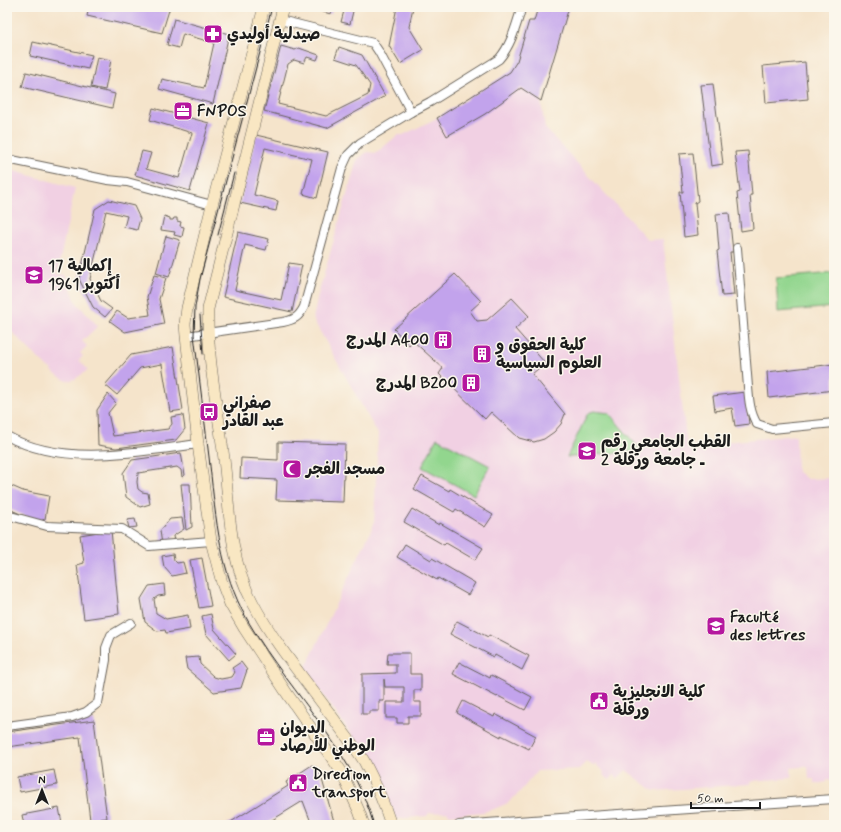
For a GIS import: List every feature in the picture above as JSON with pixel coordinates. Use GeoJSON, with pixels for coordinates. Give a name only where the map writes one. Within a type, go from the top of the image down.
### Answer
{"type":"FeatureCollection","features":[{"type":"Feature","properties":{"kind":"street"},"geometry":{"type":"LineString","coordinates":[[264,7],[212,204],[187,308],[185,324],[198,444],[211,541],[222,582],[230,604],[288,695],[341,771],[364,825]]}},
{"type":"Feature","properties":{"kind":"street"},"geometry":{"type":"LineString","coordinates":[[284,7],[208,309],[208,333],[224,460],[230,529],[235,557],[243,581],[253,603],[274,637],[363,760],[384,802],[391,825]]}},
{"type":"Feature","properties":{"kind":"street"},"geometry":{"type":"LineString","coordinates":[[186,336],[291,320],[300,315],[304,307],[342,168],[348,155],[360,143],[411,112],[436,99],[499,59],[505,52],[512,39],[522,7]]}},
{"type":"Feature","properties":{"kind":"street"},"geometry":{"type":"LineString","coordinates":[[280,20],[373,43],[411,112]]}},
{"type":"Feature","properties":{"kind":"street"},"geometry":{"type":"LineString","coordinates":[[7,159],[108,180],[127,182],[212,204]]}},
{"type":"Feature","properties":{"kind":"street"},"geometry":{"type":"LineString","coordinates":[[737,248],[750,409],[754,419],[757,424],[772,429],[834,423]]}},
{"type":"Feature","properties":{"kind":"street"},"geometry":{"type":"LineString","coordinates":[[7,436],[30,446],[45,450],[92,454],[116,455],[198,444]]}},
{"type":"Feature","properties":{"kind":"street"},"geometry":{"type":"LineString","coordinates":[[7,515],[46,526],[122,529],[149,546],[211,541]]}},
{"type":"Feature","properties":{"kind":"street"},"geometry":{"type":"LineString","coordinates":[[7,726],[72,717],[86,712],[98,703],[106,660],[106,648],[111,635],[131,623]]}},
{"type":"Feature","properties":{"kind":"street"},"geometry":{"type":"LineString","coordinates":[[459,825],[834,799]]}},
{"type":"Feature","properties":{"kind":"shaded area","name":"القطب الجامعي رقم 2 ـ جامعة ورقلة"},"geometry":{"type":"Polygon","coordinates":[[[521,88],[541,101],[545,128],[648,240],[663,239],[687,446],[796,435],[797,471],[807,479],[834,478],[834,779],[815,784],[814,779],[809,779],[808,766],[791,768],[792,778],[750,781],[750,784],[654,791],[626,770],[618,778],[614,775],[610,780],[603,775],[604,772],[595,764],[593,766],[587,761],[579,769],[537,771],[519,793],[508,803],[494,809],[483,812],[450,815],[447,812],[429,813],[427,816],[395,819],[368,758],[305,669],[374,524],[378,434],[313,319],[318,295],[357,160],[367,152],[376,153],[398,135],[403,135],[437,118],[448,136],[485,114],[521,88]]]}},
{"type":"Feature","properties":{"kind":"shaded area","name":"إكمالية 17 أكتوبر 1961"},"geometry":{"type":"Polygon","coordinates":[[[7,169],[75,188],[57,274],[66,275],[76,302],[98,326],[82,341],[87,346],[80,353],[83,356],[79,360],[88,370],[75,379],[67,381],[55,374],[7,327],[7,169]]]}},
{"type":"Feature","properties":{"kind":"green space"},"geometry":{"type":"Polygon","coordinates":[[[834,273],[834,307],[778,312],[776,278],[834,273]]]}},
{"type":"Feature","properties":{"kind":"green space"},"geometry":{"type":"Polygon","coordinates":[[[594,411],[609,413],[641,451],[567,457],[588,413],[594,411]]]}},
{"type":"Feature","properties":{"kind":"green space"},"geometry":{"type":"Polygon","coordinates":[[[437,438],[490,466],[474,495],[422,467],[437,438]]]}},
{"type":"Feature","properties":{"kind":"building"},"geometry":{"type":"Polygon","coordinates":[[[89,7],[170,7],[162,33],[87,16],[89,7]]]}},
{"type":"Feature","properties":{"kind":"building"},"geometry":{"type":"Polygon","coordinates":[[[303,7],[332,7],[331,14],[303,7]]]}},
{"type":"Feature","properties":{"kind":"building"},"geometry":{"type":"Polygon","coordinates":[[[345,7],[354,7],[350,24],[341,22],[345,7]]]}},
{"type":"Feature","properties":{"kind":"building"},"geometry":{"type":"Polygon","coordinates":[[[397,7],[413,7],[409,27],[423,50],[400,64],[389,46],[397,7]]]}},
{"type":"Feature","properties":{"kind":"building"},"geometry":{"type":"Polygon","coordinates":[[[538,7],[569,7],[541,101],[521,88],[485,114],[447,136],[437,118],[510,72],[517,61],[529,21],[534,21],[538,7]]]}},
{"type":"Feature","properties":{"kind":"building"},"geometry":{"type":"Polygon","coordinates":[[[174,19],[229,34],[213,104],[159,89],[162,79],[204,88],[214,43],[183,34],[179,48],[167,45],[174,19]]]}},
{"type":"Feature","properties":{"kind":"building"},"geometry":{"type":"Polygon","coordinates":[[[33,42],[92,55],[88,69],[30,56],[33,42]]]}},
{"type":"Feature","properties":{"kind":"building"},"geometry":{"type":"Polygon","coordinates":[[[281,46],[295,50],[299,48],[319,55],[317,60],[307,57],[304,63],[294,60],[288,64],[278,104],[326,116],[368,95],[370,85],[356,65],[335,58],[339,47],[362,55],[385,96],[327,128],[264,111],[281,46]]]}},
{"type":"Feature","properties":{"kind":"building"},"geometry":{"type":"Polygon","coordinates":[[[97,57],[111,60],[105,90],[91,87],[97,57]]]}},
{"type":"Feature","properties":{"kind":"building"},"geometry":{"type":"Polygon","coordinates":[[[805,62],[808,99],[766,103],[763,66],[805,62]]]}},
{"type":"Feature","properties":{"kind":"building"},"geometry":{"type":"Polygon","coordinates":[[[26,72],[115,94],[112,108],[22,87],[26,72]]]}},
{"type":"Feature","properties":{"kind":"building"},"geometry":{"type":"Polygon","coordinates":[[[713,84],[723,164],[711,166],[701,85],[713,84]]]}},
{"type":"Feature","properties":{"kind":"building"},"geometry":{"type":"Polygon","coordinates":[[[153,108],[209,123],[190,191],[135,175],[142,151],[151,153],[146,169],[179,178],[192,133],[150,120],[153,108]]]}},
{"type":"Feature","properties":{"kind":"building"},"geometry":{"type":"Polygon","coordinates":[[[256,135],[328,152],[317,198],[303,194],[312,159],[265,148],[254,195],[278,201],[276,211],[240,203],[256,135]]]}},
{"type":"Feature","properties":{"kind":"building"},"geometry":{"type":"Polygon","coordinates":[[[748,151],[753,229],[741,231],[737,193],[740,192],[735,152],[748,151]]]}},
{"type":"Feature","properties":{"kind":"building"},"geometry":{"type":"Polygon","coordinates":[[[693,153],[698,201],[695,203],[698,235],[684,237],[680,192],[683,192],[679,154],[693,153]]]}},
{"type":"Feature","properties":{"kind":"building"},"geometry":{"type":"Polygon","coordinates":[[[109,200],[134,206],[140,219],[137,230],[124,227],[127,216],[106,211],[90,279],[101,301],[112,309],[105,317],[93,307],[79,279],[95,209],[109,200]]]}},
{"type":"Feature","properties":{"kind":"building"},"geometry":{"type":"Polygon","coordinates":[[[729,213],[733,252],[730,252],[734,295],[722,296],[717,251],[719,250],[716,214],[729,213]]]}},
{"type":"Feature","properties":{"kind":"building"},"geometry":{"type":"Polygon","coordinates":[[[164,216],[170,218],[170,220],[177,218],[177,221],[181,222],[180,226],[184,227],[182,237],[174,235],[175,232],[161,230],[164,216]]]}},
{"type":"Feature","properties":{"kind":"building"},"geometry":{"type":"Polygon","coordinates":[[[238,232],[269,239],[266,250],[245,245],[235,290],[281,300],[289,263],[302,265],[292,312],[223,297],[238,232]]]}},
{"type":"Feature","properties":{"kind":"building"},"geometry":{"type":"Polygon","coordinates":[[[166,236],[180,240],[169,277],[156,273],[166,236]]]}},
{"type":"Feature","properties":{"kind":"building","name":"كلية الحقوق و العلوم السياسية"},"geometry":{"type":"Polygon","coordinates":[[[455,274],[481,301],[470,311],[477,321],[487,320],[512,298],[529,316],[515,329],[545,363],[532,374],[565,414],[561,424],[554,432],[544,439],[534,442],[519,438],[491,412],[485,419],[439,374],[443,368],[413,341],[409,345],[394,329],[455,274]]]}},
{"type":"Feature","properties":{"kind":"building"},"geometry":{"type":"Polygon","coordinates":[[[154,275],[166,278],[159,299],[164,324],[125,332],[110,321],[117,311],[128,318],[150,315],[147,297],[154,275]]]}},
{"type":"Feature","properties":{"kind":"building"},"geometry":{"type":"Polygon","coordinates":[[[173,347],[183,410],[170,412],[162,364],[140,368],[117,395],[105,385],[131,355],[173,347]]]}},
{"type":"Feature","properties":{"kind":"building"},"geometry":{"type":"Polygon","coordinates":[[[834,364],[834,390],[769,398],[767,372],[834,364]]]}},
{"type":"Feature","properties":{"kind":"building"},"geometry":{"type":"Polygon","coordinates":[[[745,392],[749,424],[735,426],[732,408],[715,411],[713,396],[745,392]]]}},
{"type":"Feature","properties":{"kind":"building"},"geometry":{"type":"Polygon","coordinates":[[[108,394],[116,403],[108,413],[113,436],[168,429],[172,424],[171,417],[183,415],[185,429],[176,440],[116,448],[98,445],[97,410],[108,394]]]}},
{"type":"Feature","properties":{"kind":"building","name":"مسجد الفجر"},"geometry":{"type":"Polygon","coordinates":[[[278,442],[345,444],[343,502],[276,500],[277,480],[240,478],[241,458],[278,460],[278,442]]]}},
{"type":"Feature","properties":{"kind":"building"},"geometry":{"type":"Polygon","coordinates":[[[181,453],[185,475],[182,477],[181,470],[177,467],[138,473],[138,489],[142,492],[148,493],[150,504],[140,507],[126,497],[123,473],[132,460],[181,453]]]}},
{"type":"Feature","properties":{"kind":"building"},"geometry":{"type":"Polygon","coordinates":[[[422,476],[449,491],[450,489],[493,515],[485,527],[456,509],[454,512],[414,489],[422,476]]]}},
{"type":"Feature","properties":{"kind":"building"},"geometry":{"type":"Polygon","coordinates":[[[7,484],[23,491],[49,496],[45,519],[38,522],[7,508],[7,484]]]}},
{"type":"Feature","properties":{"kind":"building"},"geometry":{"type":"Polygon","coordinates":[[[181,484],[190,484],[192,527],[186,530],[181,484]]]}},
{"type":"Feature","properties":{"kind":"building"},"geometry":{"type":"Polygon","coordinates":[[[412,509],[439,525],[440,523],[483,548],[475,560],[446,543],[444,545],[404,522],[412,509]]]}},
{"type":"Feature","properties":{"kind":"building"},"geometry":{"type":"Polygon","coordinates":[[[182,518],[184,529],[173,536],[174,542],[162,544],[160,531],[170,519],[182,518]]]}},
{"type":"Feature","properties":{"kind":"building"},"geometry":{"type":"Polygon","coordinates":[[[135,519],[137,527],[129,528],[127,520],[135,519]]]}},
{"type":"Feature","properties":{"kind":"building"},"geometry":{"type":"Polygon","coordinates":[[[111,530],[119,614],[84,619],[77,565],[84,563],[80,535],[111,530]]]}},
{"type":"Feature","properties":{"kind":"building"},"geometry":{"type":"Polygon","coordinates":[[[405,544],[431,560],[432,558],[475,583],[468,595],[438,578],[437,580],[397,557],[405,544]]]}},
{"type":"Feature","properties":{"kind":"building"},"geometry":{"type":"Polygon","coordinates":[[[173,554],[174,560],[177,563],[183,562],[186,573],[172,576],[164,567],[162,556],[173,554]]]}},
{"type":"Feature","properties":{"kind":"building"},"geometry":{"type":"Polygon","coordinates":[[[202,558],[211,606],[199,608],[190,560],[202,558]]]}},
{"type":"Feature","properties":{"kind":"building"},"geometry":{"type":"Polygon","coordinates":[[[164,584],[165,595],[158,596],[154,599],[156,613],[166,619],[188,615],[190,629],[166,633],[165,630],[157,631],[145,622],[141,599],[149,586],[164,584]]]}},
{"type":"Feature","properties":{"kind":"building"},"geometry":{"type":"Polygon","coordinates":[[[211,614],[214,629],[236,654],[229,660],[206,634],[202,616],[211,614]]]}},
{"type":"Feature","properties":{"kind":"building"},"geometry":{"type":"Polygon","coordinates":[[[457,621],[488,637],[489,635],[529,656],[522,670],[495,655],[494,657],[450,634],[457,621]]]}},
{"type":"Feature","properties":{"kind":"building"},"geometry":{"type":"Polygon","coordinates":[[[388,653],[410,653],[410,674],[421,674],[421,690],[414,690],[414,702],[421,702],[421,716],[408,716],[408,723],[397,723],[397,718],[386,718],[386,702],[404,702],[404,687],[385,687],[384,679],[384,701],[379,701],[379,711],[369,711],[369,714],[362,714],[362,674],[396,673],[396,664],[387,664],[388,653]]]}},
{"type":"Feature","properties":{"kind":"building"},"geometry":{"type":"Polygon","coordinates":[[[199,657],[200,664],[214,677],[221,679],[232,677],[235,672],[232,668],[241,662],[247,670],[241,688],[214,692],[187,669],[185,658],[199,657]]]}},
{"type":"Feature","properties":{"kind":"building"},"geometry":{"type":"Polygon","coordinates":[[[459,662],[490,678],[491,675],[532,697],[525,710],[453,674],[459,662]]]}},
{"type":"Feature","properties":{"kind":"building"},"geometry":{"type":"Polygon","coordinates":[[[463,701],[494,717],[495,714],[536,736],[529,749],[501,735],[501,737],[457,713],[463,701]]]}},
{"type":"Feature","properties":{"kind":"building"},"geometry":{"type":"Polygon","coordinates":[[[94,720],[107,818],[90,820],[80,737],[7,747],[7,732],[94,720]]]}},
{"type":"Feature","properties":{"kind":"building"},"geometry":{"type":"Polygon","coordinates":[[[312,765],[319,769],[335,825],[312,825],[303,801],[264,825],[226,825],[288,786],[286,782],[312,765]]]}},
{"type":"Feature","properties":{"kind":"building"},"geometry":{"type":"Polygon","coordinates":[[[54,770],[57,785],[20,792],[17,777],[54,770]]]}},
{"type":"Feature","properties":{"kind":"building"},"geometry":{"type":"Polygon","coordinates":[[[59,808],[62,823],[50,825],[24,825],[22,815],[59,808]]]}},
{"type":"Feature","properties":{"kind":"tram line"},"geometry":{"type":"LineString","coordinates":[[272,7],[200,279],[195,307],[194,335],[213,496],[223,554],[234,592],[242,610],[276,664],[314,714],[349,767],[363,795],[374,825]]}},
{"type":"Feature","properties":{"kind":"tram line"},"geometry":{"type":"LineString","coordinates":[[218,235],[234,173]]}},
{"type":"Feature","properties":{"kind":"tram line"},"geometry":{"type":"LineString","coordinates":[[200,315],[203,354]]}},
{"type":"Feature","properties":{"kind":"place","name":"صيدلية أوليدي"},"geometry":{"type":"Point","coordinates":[213,34]}},
{"type":"Feature","properties":{"kind":"place","name":"FNPOS"},"geometry":{"type":"Point","coordinates":[183,111]}},
{"type":"Feature","properties":{"kind":"place","name":"إكمالية 17 أكتوبر 1961"},"geometry":{"type":"Point","coordinates":[34,275]}},
{"type":"Feature","properties":{"kind":"place","name":"المدرج A400"},"geometry":{"type":"Point","coordinates":[443,340]}},
{"type":"Feature","properties":{"kind":"place","name":"كلية الحقوق و العلوم السياسية"},"geometry":{"type":"Point","coordinates":[482,354]}},
{"type":"Feature","properties":{"kind":"place","name":"المدرج B200"},"geometry":{"type":"Point","coordinates":[471,383]}},
{"type":"Feature","properties":{"kind":"place","name":"صفراني عبد القادر"},"geometry":{"type":"Point","coordinates":[209,412]}},
{"type":"Feature","properties":{"kind":"place","name":"القطب الجامعي رقم 2 ـ جامعة ورقلة"},"geometry":{"type":"Point","coordinates":[587,451]}},
{"type":"Feature","properties":{"kind":"place","name":"مسجد الفجر"},"geometry":{"type":"Point","coordinates":[292,469]}},
{"type":"Feature","properties":{"kind":"place","name":"Faculté des lettres"},"geometry":{"type":"Point","coordinates":[716,626]}},
{"type":"Feature","properties":{"kind":"place","name":"كلية الانجليزية ورقلة"},"geometry":{"type":"Point","coordinates":[599,701]}},
{"type":"Feature","properties":{"kind":"place","name":"الديوان الوطني للأرصاد"},"geometry":{"type":"Point","coordinates":[266,737]}},
{"type":"Feature","properties":{"kind":"place","name":"Direction transport"},"geometry":{"type":"Point","coordinates":[298,783]}}]}
